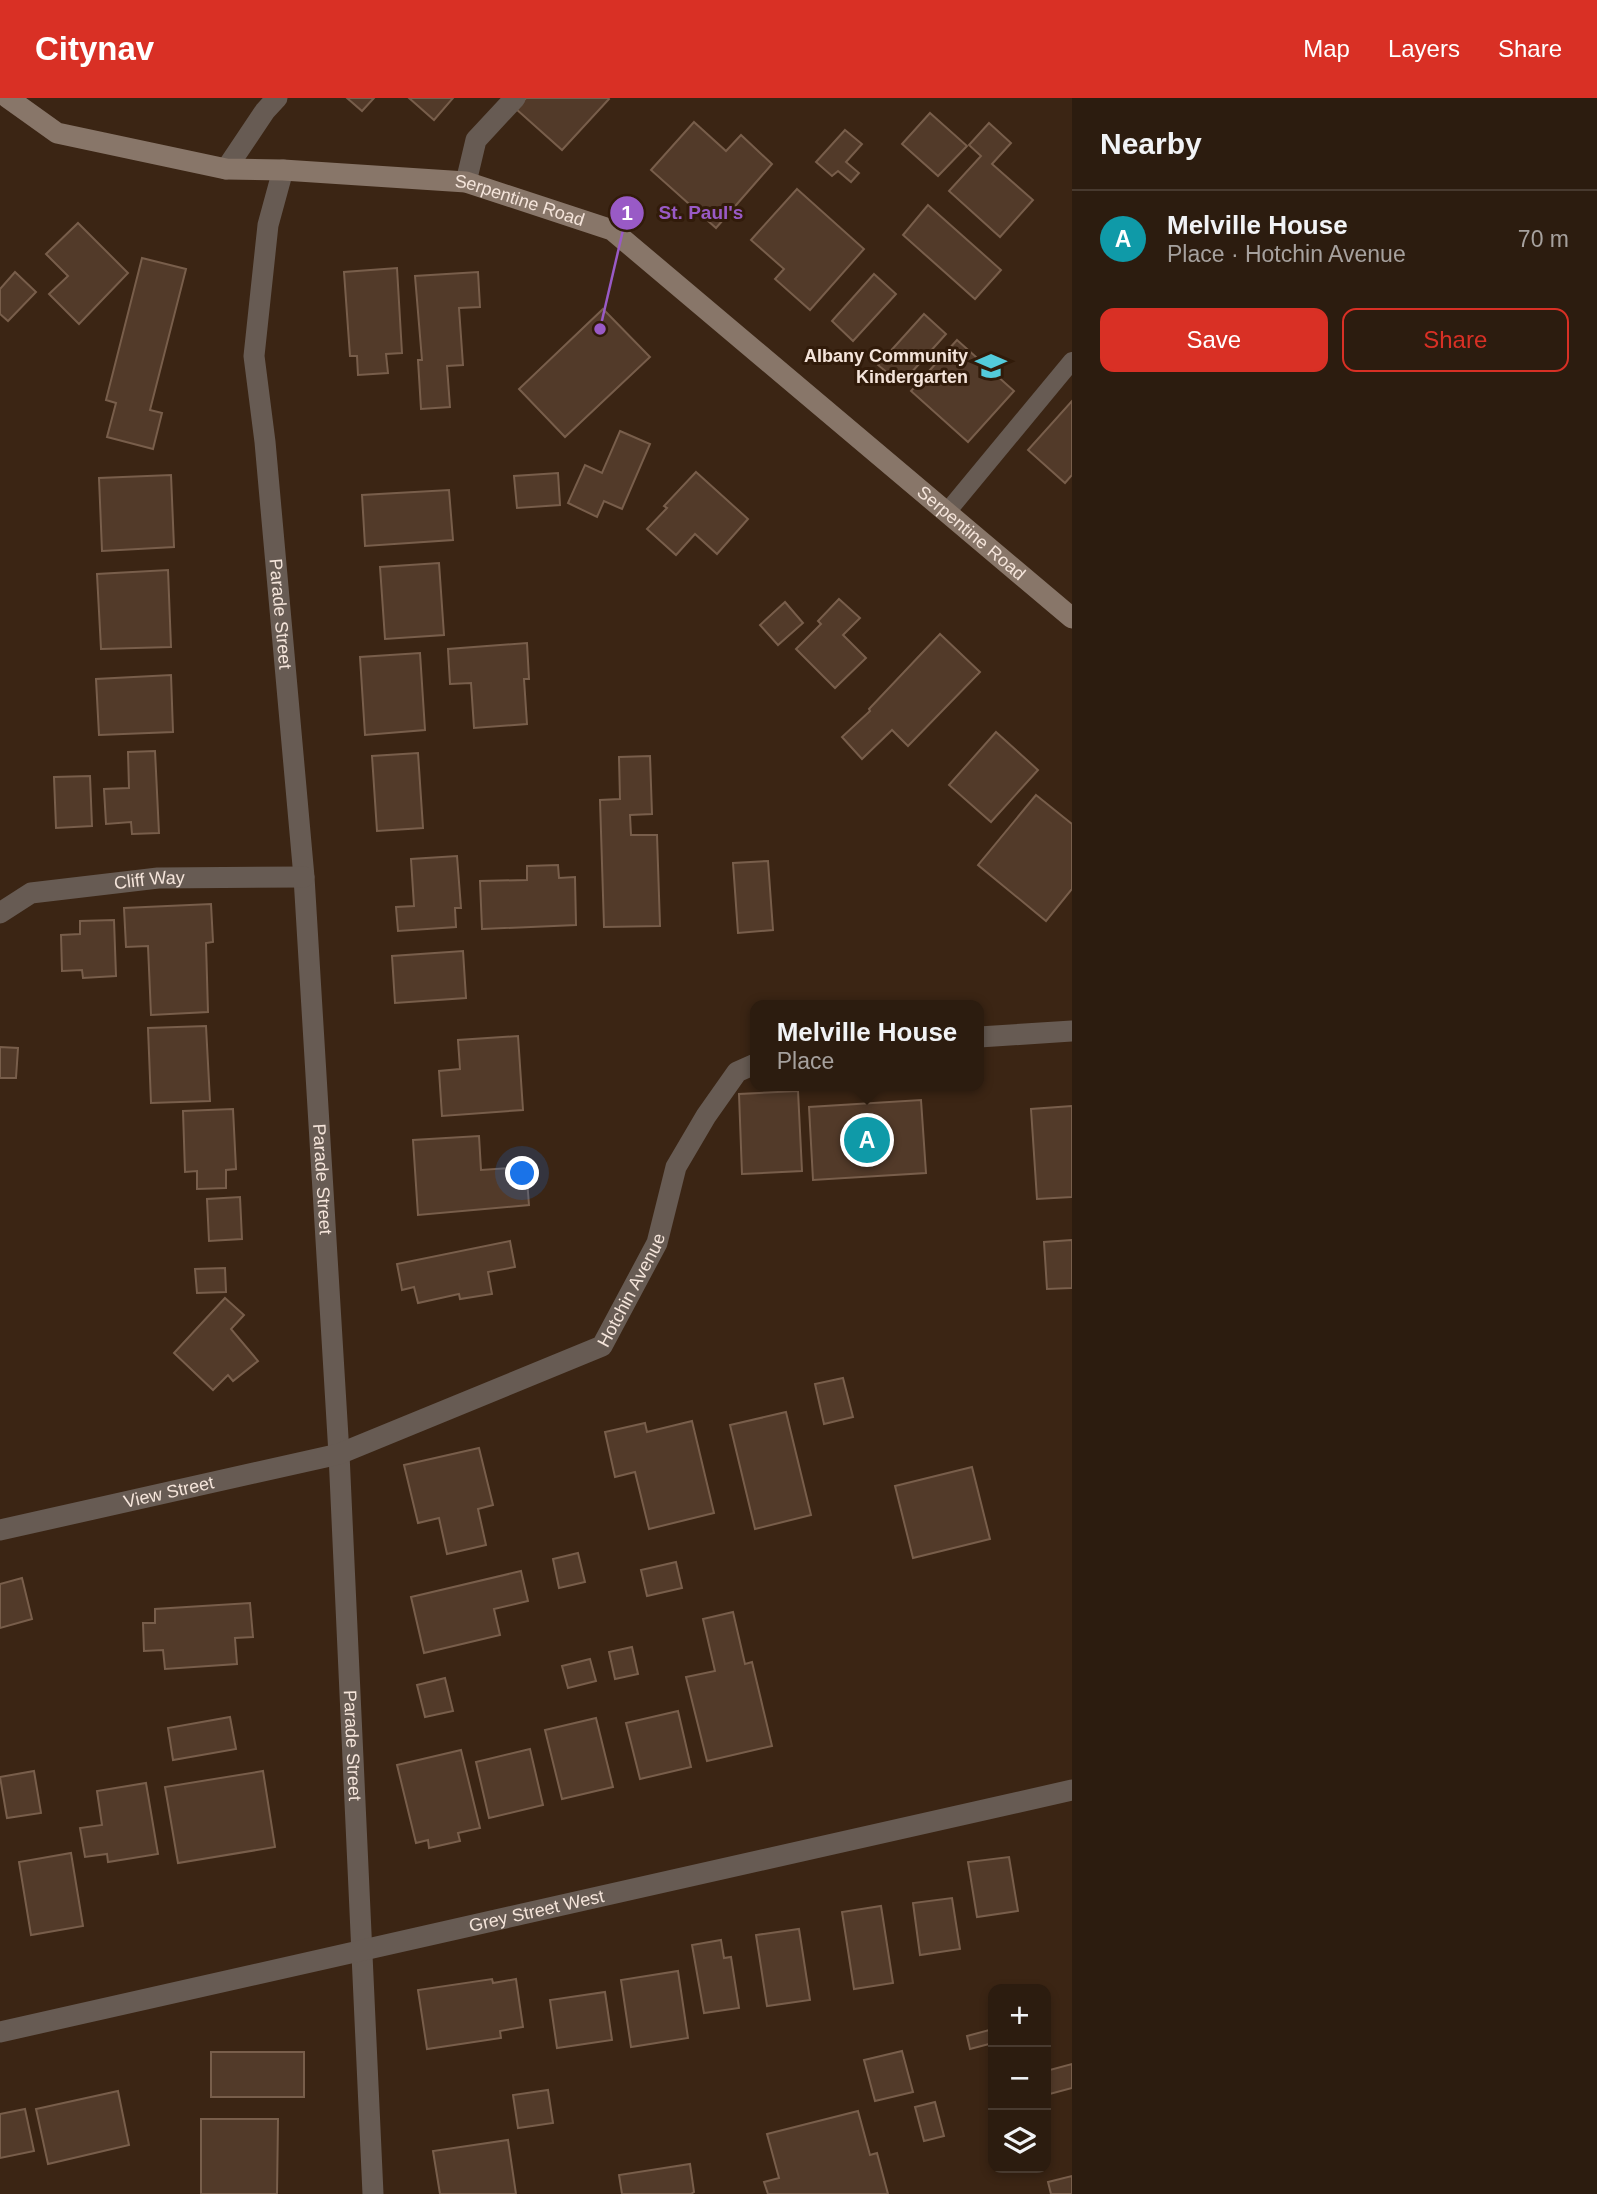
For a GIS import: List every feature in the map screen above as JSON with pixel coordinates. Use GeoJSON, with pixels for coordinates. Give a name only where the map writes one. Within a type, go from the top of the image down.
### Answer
{"type":"FeatureCollection","features":[{"type":"Feature","properties":{"kind":"street","name":"Serpentine Road"},"geometry":{"type":"LineString","coordinates":[[8,98],[57,133],[226,169],[466,182],[612,230],[1072,618]]}},
{"type":"Feature","properties":{"kind":"street"},"geometry":{"type":"LineString","coordinates":[[226,169],[265,111],[278,98]]}},
{"type":"Feature","properties":{"kind":"street"},"geometry":{"type":"LineString","coordinates":[[466,182],[476,140],[515,98]]}},
{"type":"Feature","properties":{"kind":"street","name":"Parade Street"},"geometry":{"type":"LineString","coordinates":[[282,170],[268,225],[254,356],[265,442],[304,877],[339,1454],[373,2194]]}},
{"type":"Feature","properties":{"kind":"street","name":"Cliff Way"},"geometry":{"type":"LineString","coordinates":[[0,913],[31,893],[158,878],[304,877]]}},
{"type":"Feature","properties":{"kind":"street"},"geometry":{"type":"LineString","coordinates":[[984,1037],[1072,1031]]}},
{"type":"Feature","properties":{"kind":"street","name":"Hotchin Avenue"},"geometry":{"type":"LineString","coordinates":[[339,1454],[602,1346],[657,1242],[676,1167],[706,1116],[737,1072],[750,1067]]}},
{"type":"Feature","properties":{"kind":"street","name":"View Street"},"geometry":{"type":"LineString","coordinates":[[0,1530],[339,1454]]}},
{"type":"Feature","properties":{"kind":"street","name":"Grey Street West"},"geometry":{"type":"LineString","coordinates":[[0,2032],[1072,1790]]}},
{"type":"Feature","properties":{"kind":"lane"},"geometry":{"type":"LineString","coordinates":[[947,512],[1072,362]]}},
{"type":"Feature","properties":{"kind":"building"},"geometry":{"type":"Polygon","coordinates":[[[347,98],[374,98],[362,111],[347,98]]]}},
{"type":"Feature","properties":{"kind":"building"},"geometry":{"type":"Polygon","coordinates":[[[409,98],[453,98],[434,120],[409,98]]]}},
{"type":"Feature","properties":{"kind":"building"},"geometry":{"type":"Polygon","coordinates":[[[526,98],[609,99],[562,150],[516,109],[526,98]]]}},
{"type":"Feature","properties":{"kind":"building"},"geometry":{"type":"Polygon","coordinates":[[[930,113],[967,146],[938,176],[902,144],[930,113]]]}},
{"type":"Feature","properties":{"kind":"building"},"geometry":{"type":"Polygon","coordinates":[[[694,122],[726,151],[741,135],[772,164],[716,228],[651,170],[694,122]]]}},
{"type":"Feature","properties":{"kind":"building"},"geometry":{"type":"Polygon","coordinates":[[[989,123],[1011,143],[992,164],[1033,200],[1000,237],[949,191],[981,156],[969,145],[989,123]]]}},
{"type":"Feature","properties":{"kind":"building"},"geometry":{"type":"Polygon","coordinates":[[[845,130],[862,144],[846,162],[859,173],[851,182],[838,171],[832,176],[816,162],[845,130]]]}},
{"type":"Feature","properties":{"kind":"building"},"geometry":{"type":"Polygon","coordinates":[[[797,189],[864,249],[810,310],[775,279],[784,269],[751,240],[797,189]]]}},
{"type":"Feature","properties":{"kind":"building"},"geometry":{"type":"Polygon","coordinates":[[[928,205],[1001,270],[975,299],[903,235],[928,205]]]}},
{"type":"Feature","properties":{"kind":"building"},"geometry":{"type":"Polygon","coordinates":[[[78,223],[128,273],[79,324],[49,294],[68,276],[46,254],[78,223]]]}},
{"type":"Feature","properties":{"kind":"building"},"geometry":{"type":"Polygon","coordinates":[[[142,258],[186,269],[150,410],[162,413],[153,449],[107,437],[116,403],[106,400],[142,258]]]}},
{"type":"Feature","properties":{"kind":"building"},"geometry":{"type":"Polygon","coordinates":[[[397,268],[402,353],[386,354],[388,373],[358,375],[357,356],[350,356],[344,272],[397,268]]]}},
{"type":"Feature","properties":{"kind":"building"},"geometry":{"type":"Polygon","coordinates":[[[15,272],[36,292],[8,321],[0,314],[0,289],[15,272]]]}},
{"type":"Feature","properties":{"kind":"building"},"geometry":{"type":"Polygon","coordinates":[[[478,272],[480,307],[459,308],[463,365],[447,366],[450,407],[421,409],[418,360],[422,360],[415,276],[478,272]]]}},
{"type":"Feature","properties":{"kind":"building"},"geometry":{"type":"Polygon","coordinates":[[[874,274],[896,294],[853,341],[832,321],[874,274]]]}},
{"type":"Feature","properties":{"kind":"building"},"geometry":{"type":"Polygon","coordinates":[[[603,309],[650,357],[565,437],[519,389],[603,309]]]}},
{"type":"Feature","properties":{"kind":"building"},"geometry":{"type":"Polygon","coordinates":[[[924,314],[946,334],[901,384],[878,365],[924,314]]]}},
{"type":"Feature","properties":{"kind":"building"},"geometry":{"type":"Polygon","coordinates":[[[957,340],[1014,391],[968,442],[911,391],[957,340]]]}},
{"type":"Feature","properties":{"kind":"building"},"geometry":{"type":"Polygon","coordinates":[[[1072,401],[1072,475],[1065,483],[1028,450],[1072,401]]]}},
{"type":"Feature","properties":{"kind":"building"},"geometry":{"type":"Polygon","coordinates":[[[620,431],[650,444],[622,509],[604,501],[597,517],[568,503],[585,465],[602,473],[620,431]]]}},
{"type":"Feature","properties":{"kind":"building"},"geometry":{"type":"Polygon","coordinates":[[[696,472],[748,519],[717,554],[695,534],[676,555],[647,529],[667,508],[664,506],[696,472]]]}},
{"type":"Feature","properties":{"kind":"building"},"geometry":{"type":"Polygon","coordinates":[[[558,473],[560,505],[517,508],[514,476],[558,473]]]}},
{"type":"Feature","properties":{"kind":"building"},"geometry":{"type":"Polygon","coordinates":[[[171,475],[174,547],[102,551],[99,478],[171,475]]]}},
{"type":"Feature","properties":{"kind":"building"},"geometry":{"type":"Polygon","coordinates":[[[449,490],[453,540],[365,546],[362,495],[449,490]]]}},
{"type":"Feature","properties":{"kind":"building"},"geometry":{"type":"Polygon","coordinates":[[[439,563],[444,635],[385,639],[380,567],[439,563]]]}},
{"type":"Feature","properties":{"kind":"building"},"geometry":{"type":"Polygon","coordinates":[[[168,570],[171,647],[101,649],[97,574],[168,570]]]}},
{"type":"Feature","properties":{"kind":"building"},"geometry":{"type":"Polygon","coordinates":[[[839,599],[860,618],[843,635],[866,658],[835,688],[796,649],[821,624],[818,621],[839,599]]]}},
{"type":"Feature","properties":{"kind":"building"},"geometry":{"type":"Polygon","coordinates":[[[785,602],[803,623],[778,645],[760,625],[785,602]]]}},
{"type":"Feature","properties":{"kind":"building"},"geometry":{"type":"Polygon","coordinates":[[[940,634],[980,672],[908,746],[892,730],[862,759],[842,737],[870,711],[940,634]]]}},
{"type":"Feature","properties":{"kind":"building"},"geometry":{"type":"Polygon","coordinates":[[[527,643],[529,679],[524,679],[527,724],[474,728],[471,683],[450,684],[448,649],[527,643]]]}},
{"type":"Feature","properties":{"kind":"building"},"geometry":{"type":"Polygon","coordinates":[[[420,653],[425,730],[365,735],[360,657],[420,653]]]}},
{"type":"Feature","properties":{"kind":"building"},"geometry":{"type":"Polygon","coordinates":[[[171,675],[173,732],[99,735],[96,679],[171,675]]]}},
{"type":"Feature","properties":{"kind":"building"},"geometry":{"type":"Polygon","coordinates":[[[996,732],[1038,770],[991,822],[949,785],[996,732]]]}},
{"type":"Feature","properties":{"kind":"building"},"geometry":{"type":"Polygon","coordinates":[[[155,751],[159,833],[132,834],[131,822],[106,824],[104,789],[129,788],[128,752],[155,751]]]}},
{"type":"Feature","properties":{"kind":"building"},"geometry":{"type":"Polygon","coordinates":[[[418,753],[423,828],[377,831],[372,756],[418,753]]]}},
{"type":"Feature","properties":{"kind":"building"},"geometry":{"type":"Polygon","coordinates":[[[650,756],[652,814],[630,815],[631,835],[657,835],[660,926],[604,927],[600,800],[620,799],[619,757],[650,756]]]}},
{"type":"Feature","properties":{"kind":"building"},"geometry":{"type":"Polygon","coordinates":[[[90,776],[92,826],[56,828],[54,777],[90,776]]]}},
{"type":"Feature","properties":{"kind":"building"},"geometry":{"type":"Polygon","coordinates":[[[1036,795],[1072,824],[1072,889],[1046,921],[978,865],[1036,795]]]}},
{"type":"Feature","properties":{"kind":"building"},"geometry":{"type":"Polygon","coordinates":[[[457,856],[461,908],[455,908],[456,927],[398,931],[396,907],[414,906],[411,859],[457,856]]]}},
{"type":"Feature","properties":{"kind":"building"},"geometry":{"type":"Polygon","coordinates":[[[768,861],[773,930],[738,933],[733,863],[768,861]]]}},
{"type":"Feature","properties":{"kind":"building"},"geometry":{"type":"Polygon","coordinates":[[[558,865],[559,878],[575,877],[576,925],[482,929],[480,881],[527,880],[527,866],[558,865]]]}},
{"type":"Feature","properties":{"kind":"building"},"geometry":{"type":"Polygon","coordinates":[[[211,904],[213,942],[206,943],[208,1012],[151,1015],[148,946],[126,947],[124,908],[211,904]]]}},
{"type":"Feature","properties":{"kind":"building"},"geometry":{"type":"Polygon","coordinates":[[[114,920],[116,976],[83,978],[82,970],[62,971],[61,935],[80,934],[80,921],[114,920]]]}},
{"type":"Feature","properties":{"kind":"building"},"geometry":{"type":"Polygon","coordinates":[[[463,951],[466,998],[395,1003],[392,956],[463,951]]]}},
{"type":"Feature","properties":{"kind":"building"},"geometry":{"type":"Polygon","coordinates":[[[206,1026],[210,1101],[151,1103],[148,1028],[206,1026]]]}},
{"type":"Feature","properties":{"kind":"building"},"geometry":{"type":"Polygon","coordinates":[[[518,1036],[523,1110],[442,1116],[439,1071],[460,1069],[458,1040],[518,1036]]]}},
{"type":"Feature","properties":{"kind":"building"},"geometry":{"type":"Polygon","coordinates":[[[0,1047],[18,1048],[16,1078],[0,1078],[0,1047]]]}},
{"type":"Feature","properties":{"kind":"building"},"geometry":{"type":"Polygon","coordinates":[[[798,1091],[802,1171],[742,1174],[739,1094],[798,1091]]]}},
{"type":"Feature","properties":{"kind":"building"},"geometry":{"type":"Polygon","coordinates":[[[921,1100],[926,1173],[813,1180],[809,1107],[921,1100]]]}},
{"type":"Feature","properties":{"kind":"building"},"geometry":{"type":"Polygon","coordinates":[[[1072,1106],[1072,1197],[1037,1199],[1031,1109],[1072,1106]]]}},
{"type":"Feature","properties":{"kind":"building"},"geometry":{"type":"Polygon","coordinates":[[[233,1109],[236,1169],[226,1170],[226,1188],[197,1189],[197,1171],[185,1172],[183,1111],[233,1109]]]}},
{"type":"Feature","properties":{"kind":"building"},"geometry":{"type":"Polygon","coordinates":[[[479,1136],[481,1170],[526,1167],[529,1205],[418,1215],[413,1140],[479,1136]]]}},
{"type":"Feature","properties":{"kind":"building"},"geometry":{"type":"Polygon","coordinates":[[[240,1197],[242,1239],[209,1241],[207,1199],[240,1197]]]}},
{"type":"Feature","properties":{"kind":"building"},"geometry":{"type":"Polygon","coordinates":[[[1072,1240],[1072,1288],[1047,1289],[1044,1242],[1072,1240]]]}},
{"type":"Feature","properties":{"kind":"building"},"geometry":{"type":"Polygon","coordinates":[[[510,1241],[515,1267],[488,1272],[492,1294],[460,1299],[459,1294],[418,1303],[414,1287],[402,1290],[397,1264],[510,1241]]]}},
{"type":"Feature","properties":{"kind":"building"},"geometry":{"type":"Polygon","coordinates":[[[225,1268],[226,1292],[197,1293],[195,1269],[225,1268]]]}},
{"type":"Feature","properties":{"kind":"building"},"geometry":{"type":"Polygon","coordinates":[[[225,1298],[244,1315],[231,1329],[258,1361],[233,1381],[228,1375],[213,1390],[174,1353],[225,1298]]]}},
{"type":"Feature","properties":{"kind":"building"},"geometry":{"type":"Polygon","coordinates":[[[843,1378],[853,1417],[824,1424],[815,1384],[843,1378]]]}},
{"type":"Feature","properties":{"kind":"building"},"geometry":{"type":"Polygon","coordinates":[[[786,1412],[811,1515],[755,1529],[730,1425],[786,1412]]]}},
{"type":"Feature","properties":{"kind":"building"},"geometry":{"type":"Polygon","coordinates":[[[692,1421],[714,1513],[649,1529],[635,1472],[615,1477],[605,1432],[645,1423],[647,1432],[692,1421]]]}},
{"type":"Feature","properties":{"kind":"building"},"geometry":{"type":"Polygon","coordinates":[[[479,1448],[493,1505],[478,1509],[486,1545],[447,1554],[439,1518],[418,1523],[404,1465],[479,1448]]]}},
{"type":"Feature","properties":{"kind":"building"},"geometry":{"type":"Polygon","coordinates":[[[972,1467],[990,1539],[913,1558],[895,1486],[972,1467]]]}},
{"type":"Feature","properties":{"kind":"building"},"geometry":{"type":"Polygon","coordinates":[[[578,1553],[585,1582],[559,1588],[553,1559],[578,1553]]]}},
{"type":"Feature","properties":{"kind":"building"},"geometry":{"type":"Polygon","coordinates":[[[676,1562],[682,1588],[647,1596],[641,1570],[676,1562]]]}},
{"type":"Feature","properties":{"kind":"building"},"geometry":{"type":"Polygon","coordinates":[[[521,1571],[528,1601],[494,1609],[500,1635],[424,1653],[411,1597],[521,1571]]]}},
{"type":"Feature","properties":{"kind":"building"},"geometry":{"type":"Polygon","coordinates":[[[22,1578],[32,1619],[0,1628],[0,1584],[22,1578]]]}},
{"type":"Feature","properties":{"kind":"building"},"geometry":{"type":"Polygon","coordinates":[[[250,1603],[253,1637],[235,1638],[237,1664],[165,1669],[163,1650],[144,1651],[143,1623],[155,1623],[155,1609],[250,1603]]]}},
{"type":"Feature","properties":{"kind":"building"},"geometry":{"type":"Polygon","coordinates":[[[733,1612],[745,1664],[752,1662],[772,1746],[707,1761],[686,1677],[715,1671],[703,1619],[733,1612]]]}},
{"type":"Feature","properties":{"kind":"building"},"geometry":{"type":"Polygon","coordinates":[[[632,1647],[638,1674],[615,1679],[609,1652],[632,1647]]]}},
{"type":"Feature","properties":{"kind":"building"},"geometry":{"type":"Polygon","coordinates":[[[590,1659],[596,1681],[568,1688],[562,1666],[590,1659]]]}},
{"type":"Feature","properties":{"kind":"building"},"geometry":{"type":"Polygon","coordinates":[[[445,1678],[453,1711],[425,1717],[417,1685],[445,1678]]]}},
{"type":"Feature","properties":{"kind":"building"},"geometry":{"type":"Polygon","coordinates":[[[678,1711],[691,1767],[640,1779],[626,1723],[678,1711]]]}},
{"type":"Feature","properties":{"kind":"building"},"geometry":{"type":"Polygon","coordinates":[[[230,1717],[236,1749],[173,1760],[168,1728],[230,1717]]]}},
{"type":"Feature","properties":{"kind":"building"},"geometry":{"type":"Polygon","coordinates":[[[596,1718],[613,1787],[562,1799],[545,1730],[596,1718]]]}},
{"type":"Feature","properties":{"kind":"building"},"geometry":{"type":"Polygon","coordinates":[[[530,1749],[543,1805],[489,1818],[476,1762],[530,1749]]]}},
{"type":"Feature","properties":{"kind":"building"},"geometry":{"type":"Polygon","coordinates":[[[461,1750],[480,1828],[458,1833],[460,1841],[429,1848],[428,1840],[416,1843],[397,1765],[461,1750]]]}},
{"type":"Feature","properties":{"kind":"building"},"geometry":{"type":"Polygon","coordinates":[[[34,1771],[41,1813],[7,1818],[0,1777],[34,1771]]]}},
{"type":"Feature","properties":{"kind":"building"},"geometry":{"type":"Polygon","coordinates":[[[263,1771],[275,1847],[178,1863],[165,1787],[263,1771]]]}},
{"type":"Feature","properties":{"kind":"building"},"geometry":{"type":"Polygon","coordinates":[[[146,1783],[158,1854],[108,1862],[107,1854],[85,1857],[80,1828],[102,1825],[97,1791],[146,1783]]]}},
{"type":"Feature","properties":{"kind":"building"},"geometry":{"type":"Polygon","coordinates":[[[71,1853],[83,1926],[31,1935],[19,1862],[71,1853]]]}},
{"type":"Feature","properties":{"kind":"building"},"geometry":{"type":"Polygon","coordinates":[[[1009,1857],[1018,1911],[977,1917],[968,1862],[1009,1857]]]}},
{"type":"Feature","properties":{"kind":"building"},"geometry":{"type":"Polygon","coordinates":[[[952,1898],[960,1949],[920,1955],[913,1903],[952,1898]]]}},
{"type":"Feature","properties":{"kind":"building"},"geometry":{"type":"Polygon","coordinates":[[[881,1906],[893,1983],[854,1989],[842,1912],[881,1906]]]}},
{"type":"Feature","properties":{"kind":"building"},"geometry":{"type":"Polygon","coordinates":[[[799,1929],[810,2000],[767,2006],[756,1935],[799,1929]]]}},
{"type":"Feature","properties":{"kind":"building"},"geometry":{"type":"Polygon","coordinates":[[[721,1940],[724,1958],[731,1957],[739,2008],[704,2013],[692,1945],[721,1940]]]}},
{"type":"Feature","properties":{"kind":"building"},"geometry":{"type":"Polygon","coordinates":[[[678,1971],[688,2038],[631,2047],[621,1980],[678,1971]]]}},
{"type":"Feature","properties":{"kind":"building"},"geometry":{"type":"Polygon","coordinates":[[[492,1979],[493,1983],[516,1979],[523,2027],[500,2031],[501,2038],[427,2049],[418,1990],[492,1979]]]}},
{"type":"Feature","properties":{"kind":"building"},"geometry":{"type":"Polygon","coordinates":[[[605,1992],[612,2040],[557,2048],[550,2000],[605,1992]]]}},
{"type":"Feature","properties":{"kind":"building"},"geometry":{"type":"Polygon","coordinates":[[[988,2030],[988,2044],[970,2049],[967,2036],[988,2030]]]}},
{"type":"Feature","properties":{"kind":"building"},"geometry":{"type":"Polygon","coordinates":[[[902,2051],[913,2092],[875,2101],[864,2060],[902,2051]]]}},
{"type":"Feature","properties":{"kind":"building"},"geometry":{"type":"Polygon","coordinates":[[[211,2052],[304,2052],[304,2097],[211,2097],[211,2052]]]}},
{"type":"Feature","properties":{"kind":"building"},"geometry":{"type":"Polygon","coordinates":[[[1072,2064],[1072,2088],[1051,2094],[1051,2070],[1072,2064]]]}},
{"type":"Feature","properties":{"kind":"building"},"geometry":{"type":"Polygon","coordinates":[[[548,2090],[553,2123],[518,2128],[513,2095],[548,2090]]]}},
{"type":"Feature","properties":{"kind":"building"},"geometry":{"type":"Polygon","coordinates":[[[118,2091],[129,2145],[48,2164],[36,2109],[118,2091]]]}},
{"type":"Feature","properties":{"kind":"building"},"geometry":{"type":"Polygon","coordinates":[[[935,2102],[944,2136],[924,2141],[915,2107],[935,2102]]]}},
{"type":"Feature","properties":{"kind":"building"},"geometry":{"type":"Polygon","coordinates":[[[25,2109],[34,2151],[0,2158],[0,2114],[25,2109]]]}},
{"type":"Feature","properties":{"kind":"building"},"geometry":{"type":"Polygon","coordinates":[[[858,2111],[870,2155],[877,2153],[888,2194],[768,2194],[764,2182],[779,2178],[767,2134],[858,2111]]]}},
{"type":"Feature","properties":{"kind":"building"},"geometry":{"type":"Polygon","coordinates":[[[201,2119],[278,2119],[277,2194],[201,2194],[201,2119]]]}},
{"type":"Feature","properties":{"kind":"building"},"geometry":{"type":"Polygon","coordinates":[[[508,2140],[516,2194],[440,2194],[433,2151],[508,2140]]]}},
{"type":"Feature","properties":{"kind":"building"},"geometry":{"type":"Polygon","coordinates":[[[690,2164],[694,2192],[691,2194],[622,2194],[619,2175],[690,2164]]]}},
{"type":"Feature","properties":{"kind":"building"},"geometry":{"type":"Polygon","coordinates":[[[1072,2176],[1072,2194],[1051,2194],[1048,2182],[1072,2176]]]}},
{"type":"Feature","properties":{"kind":"place","name":"St. Paul's"},"geometry":{"type":"Point","coordinates":[600,329]}},
{"type":"Feature","properties":{"kind":"place","name":"Albany Community Kindergarten"},"geometry":{"type":"Point","coordinates":[991,366]}},
{"type":"Feature","properties":{"kind":"place","name":"Melville House"},"geometry":{"type":"Point","coordinates":[867,1140]}}]}
